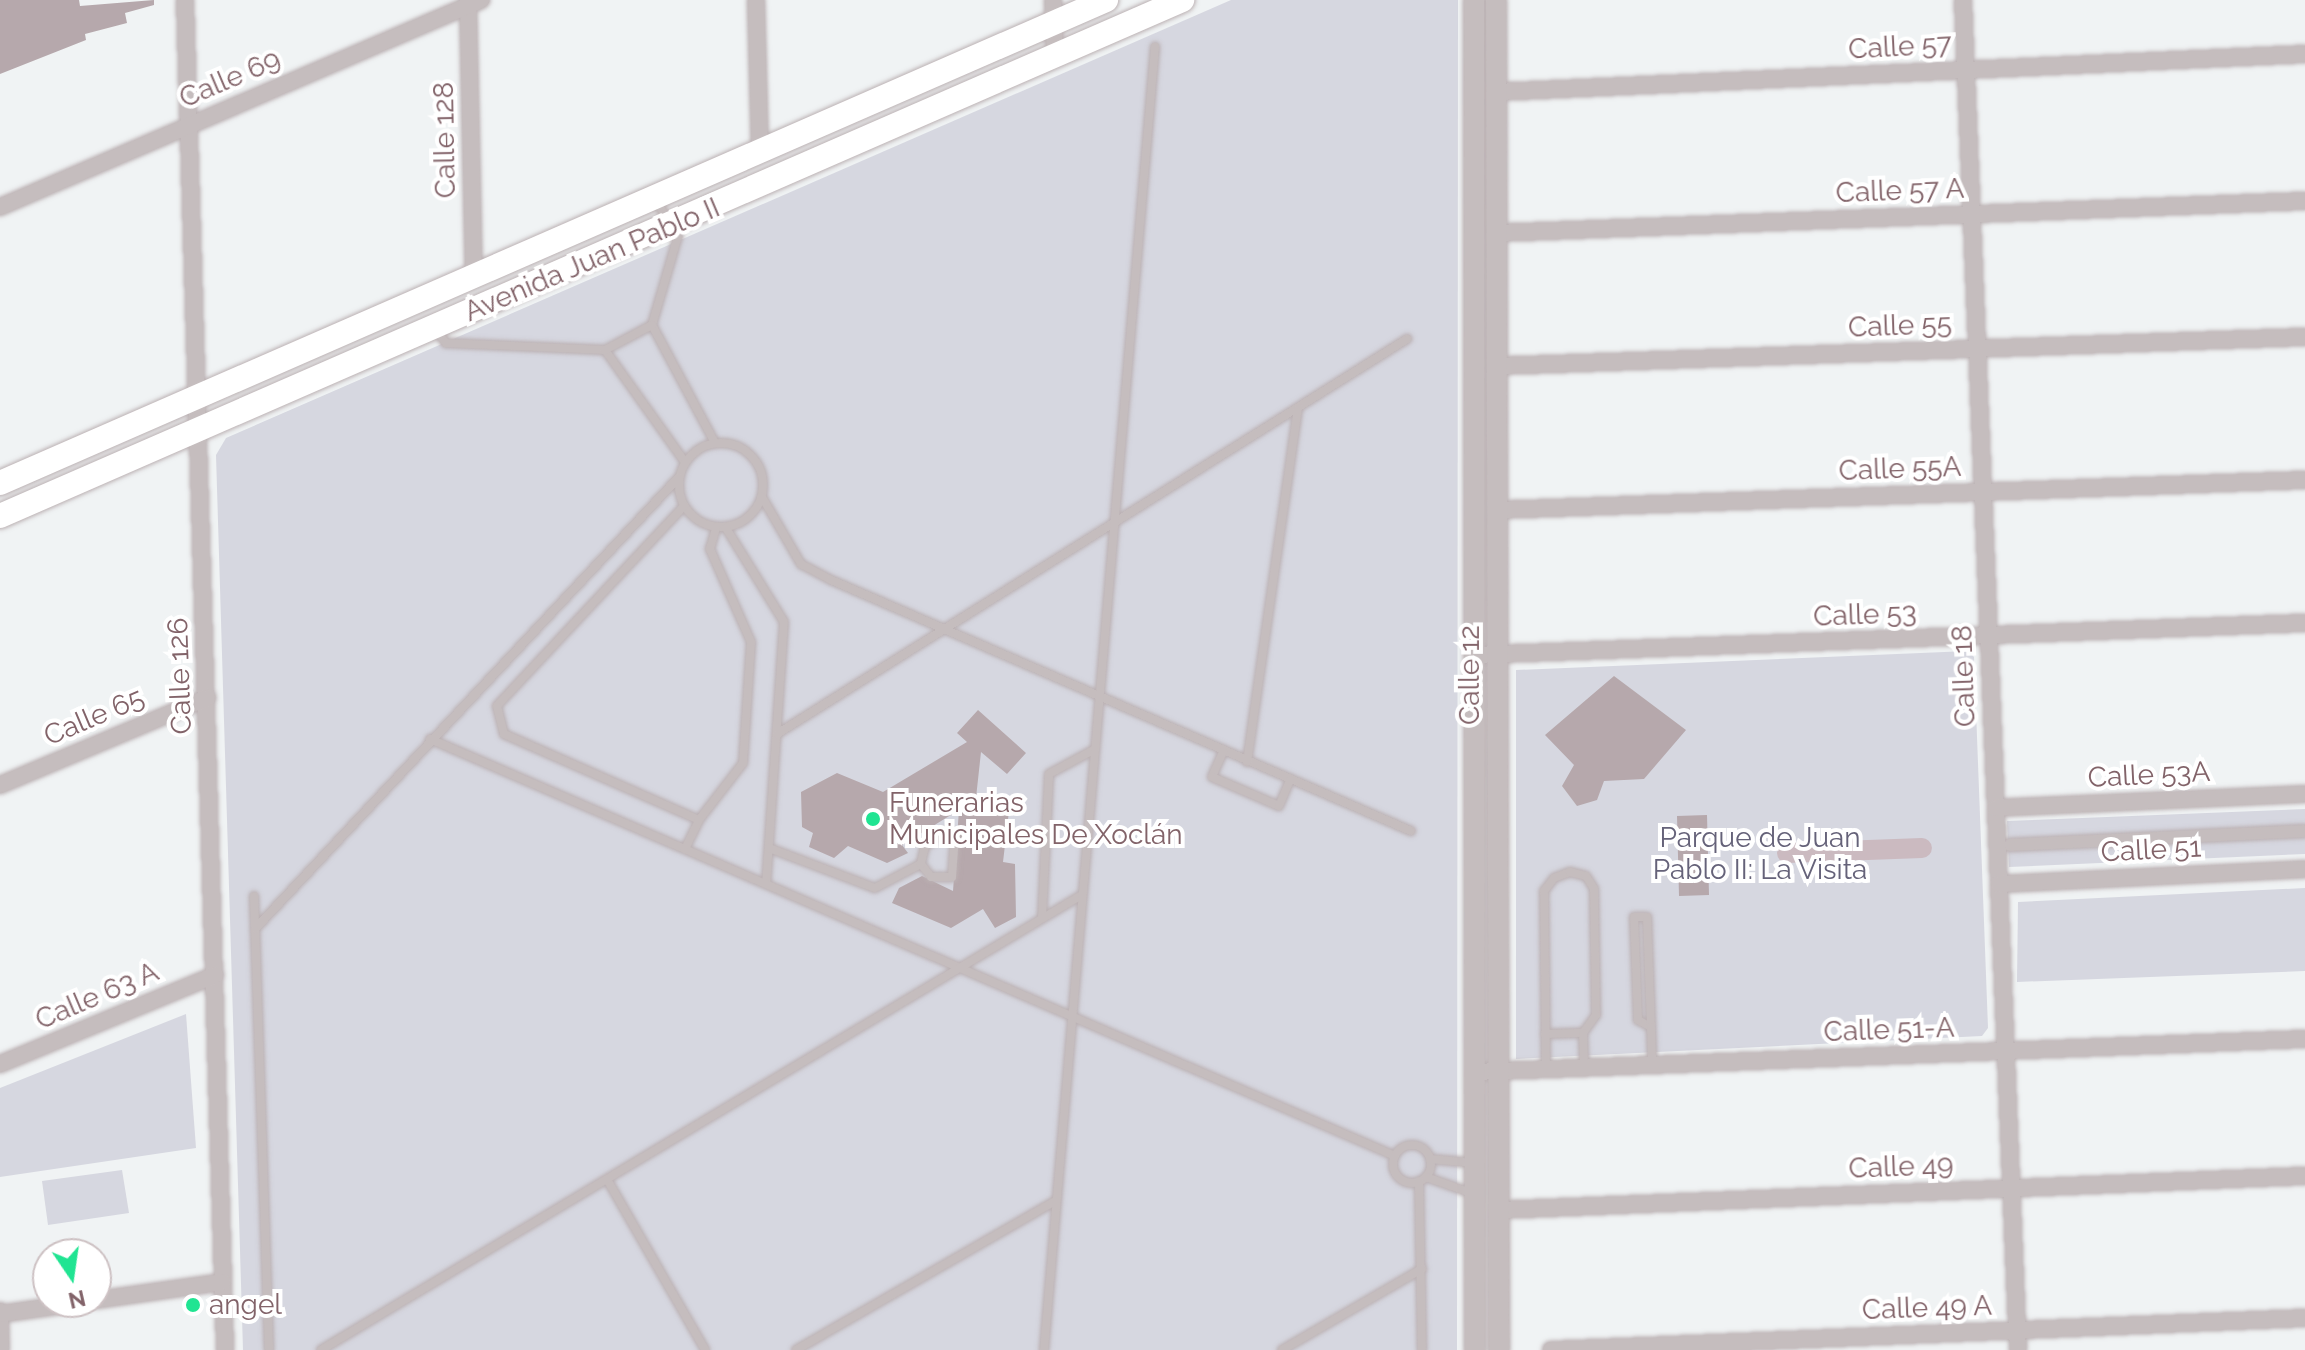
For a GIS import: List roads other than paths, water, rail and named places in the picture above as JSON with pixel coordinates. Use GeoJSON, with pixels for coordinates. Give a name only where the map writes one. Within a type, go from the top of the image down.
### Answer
{"type":"FeatureCollection","features":[{"type":"Feature","properties":{"kind":"main road","name":"Avenida Juan Pablo II"},"geometry":{"type":"LineString","coordinates":[[0,483],[198,400],[760,153],[1054,11],[1106,0]]}},
{"type":"Feature","properties":{"kind":"main road","name":"Avenida Juan Pablo II"},"geometry":{"type":"LineString","coordinates":[[0,516],[672,226],[1182,0]]}},
{"type":"Feature","properties":{"kind":"street","name":"Calle 126"},"geometry":{"type":"LineString","coordinates":[[185,0],[225,1350]]}},
{"type":"Feature","properties":{"kind":"street"},"geometry":{"type":"LineString","coordinates":[[756,0],[760,153]]}},
{"type":"Feature","properties":{"kind":"street","name":"Calle 12"},"geometry":{"type":"LineString","coordinates":[[1474,0],[1475,1350]]}},
{"type":"Feature","properties":{"kind":"street","name":"Calle 12"},"geometry":{"type":"LineString","coordinates":[[1496,0],[1499,1350]]}},
{"type":"Feature","properties":{"kind":"street","name":"Calle 18"},"geometry":{"type":"LineString","coordinates":[[1963,0],[2018,1350]]}},
{"type":"Feature","properties":{"kind":"street","name":"Calle 69"},"geometry":{"type":"LineString","coordinates":[[0,207],[472,2]]}},
{"type":"Feature","properties":{"kind":"street","name":"Calle 128"},"geometry":{"type":"LineString","coordinates":[[472,2],[474,279]]}},
{"type":"Feature","properties":{"kind":"street"},"geometry":{"type":"LineString","coordinates":[[1054,11],[1055,58]]}},
{"type":"Feature","properties":{"kind":"street","name":"Calle 57"},"geometry":{"type":"LineString","coordinates":[[1497,92],[2305,54]]}},
{"type":"Feature","properties":{"kind":"street","name":"Calle 57 A"},"geometry":{"type":"LineString","coordinates":[[1497,233],[2305,201]]}},
{"type":"Feature","properties":{"kind":"street"},"geometry":{"type":"LineString","coordinates":[[1474,323],[1497,320]]}},
{"type":"Feature","properties":{"kind":"street","name":"Calle 55"},"geometry":{"type":"LineString","coordinates":[[1497,366],[2305,337]]}},
{"type":"Feature","properties":{"kind":"street","name":"Calle 55A"},"geometry":{"type":"LineString","coordinates":[[1498,510],[2305,480]]}},
{"type":"Feature","properties":{"kind":"street","name":"Calle 53"},"geometry":{"type":"LineString","coordinates":[[1474,655],[2305,623]]}},
{"type":"Feature","properties":{"kind":"street","name":"Calle 65"},"geometry":{"type":"LineString","coordinates":[[0,785],[207,698]]}},
{"type":"Feature","properties":{"kind":"street","name":"Calle 53A"},"geometry":{"type":"LineString","coordinates":[[1996,808],[2305,794]]}},
{"type":"Feature","properties":{"kind":"street"},"geometry":{"type":"LineString","coordinates":[[2010,845],[2305,831]]}},
{"type":"Feature","properties":{"kind":"street","name":"Calle 51"},"geometry":{"type":"LineString","coordinates":[[1999,884],[2305,869]]}},
{"type":"Feature","properties":{"kind":"street","name":"Calle 63 A"},"geometry":{"type":"LineString","coordinates":[[0,1064],[215,975]]}},
{"type":"Feature","properties":{"kind":"street","name":"Calle 51-A"},"geometry":{"type":"LineString","coordinates":[[1475,1072],[2305,1039]]}},
{"type":"Feature","properties":{"kind":"street","name":"Calle 49"},"geometry":{"type":"LineString","coordinates":[[1499,1210],[2305,1176]]}},
{"type":"Feature","properties":{"kind":"street"},"geometry":{"type":"LineString","coordinates":[[112,1298],[223,1282]]}},
{"type":"Feature","properties":{"kind":"street"},"geometry":{"type":"LineString","coordinates":[[1,1350],[0,1313],[32,1309]]}},
{"type":"Feature","properties":{"kind":"street","name":"Calle 49 A"},"geometry":{"type":"LineString","coordinates":[[1551,1350],[2305,1318]]}},
{"type":"Feature","properties":{"kind":"lane"},"geometry":{"type":"LineString","coordinates":[[1044,1350],[1112,520],[1155,47]]}},
{"type":"Feature","properties":{"kind":"lane"},"geometry":{"type":"LineString","coordinates":[[434,327],[446,343],[605,350],[652,325],[674,259],[672,226],[655,199]]}},
{"type":"Feature","properties":{"kind":"lane"},"geometry":{"type":"LineString","coordinates":[[652,325],[715,443]]}},
{"type":"Feature","properties":{"kind":"lane"},"geometry":{"type":"LineString","coordinates":[[777,734],[935,629],[1407,339]]}},
{"type":"Feature","properties":{"kind":"lane"},"geometry":{"type":"LineString","coordinates":[[605,350],[685,462]]}},
{"type":"Feature","properties":{"kind":"lane"},"geometry":{"type":"LineString","coordinates":[[1247,762],[1298,408]]}},
{"type":"Feature","properties":{"kind":"lane"},"geometry":{"type":"LineString","coordinates":[[255,929],[679,477],[685,462],[715,443],[743,449],[754,458],[762,497],[801,564],[935,629],[1411,831]]}},
{"type":"Feature","properties":{"kind":"lane"},"geometry":{"type":"LineString","coordinates":[[679,477],[684,506],[721,528],[784,622],[766,883]]}},
{"type":"Feature","properties":{"kind":"lane"},"geometry":{"type":"LineString","coordinates":[[685,849],[699,820],[743,763],[751,642],[710,549],[721,528],[747,519],[762,497]]}},
{"type":"Feature","properties":{"kind":"lane"},"geometry":{"type":"LineString","coordinates":[[684,506],[497,706],[504,734],[699,820]]}},
{"type":"Feature","properties":{"kind":"lane"},"geometry":{"type":"LineString","coordinates":[[430,739],[1073,1014],[1395,1156]]}},
{"type":"Feature","properties":{"kind":"lane"},"geometry":{"type":"LineString","coordinates":[[1042,918],[1049,774],[1095,749]]}},
{"type":"Feature","properties":{"kind":"lane"},"geometry":{"type":"LineString","coordinates":[[1223,752],[1212,777],[1279,806],[1290,780]]}},
{"type":"Feature","properties":{"kind":"lane"},"geometry":{"type":"LineString","coordinates":[[948,831],[955,835],[952,877],[931,877],[921,864],[925,846],[948,831]]}},
{"type":"Feature","properties":{"kind":"lane"},"geometry":{"type":"LineString","coordinates":[[769,848],[868,888],[921,864]]}},
{"type":"Feature","properties":{"kind":"lane"},"geometry":{"type":"LineString","coordinates":[[1546,1069],[1544,891],[1554,878],[1570,872],[1586,876],[1594,889],[1596,1015],[1583,1033],[1584,1068]]}},
{"type":"Feature","properties":{"kind":"lane"},"geometry":{"type":"LineString","coordinates":[[254,896],[269,1350]]}},
{"type":"Feature","properties":{"kind":"lane"},"geometry":{"type":"LineString","coordinates":[[321,1350],[1080,896]]}},
{"type":"Feature","properties":{"kind":"lane"},"geometry":{"type":"LineString","coordinates":[[1651,1027],[1638,1020],[1634,917],[1647,917],[1651,1027],[1652,1065]]}},
{"type":"Feature","properties":{"kind":"lane"},"geometry":{"type":"LineString","coordinates":[[1545,1034],[1583,1033]]}},
{"type":"Feature","properties":{"kind":"lane"},"geometry":{"type":"LineString","coordinates":[[1395,1156],[1414,1145],[1430,1159],[1475,1163]]}},
{"type":"Feature","properties":{"kind":"lane"},"geometry":{"type":"LineString","coordinates":[[1395,1156],[1396,1174],[1475,1194]]}},
{"type":"Feature","properties":{"kind":"lane"},"geometry":{"type":"LineString","coordinates":[[1422,1350],[1422,1179],[1430,1159]]}},
{"type":"Feature","properties":{"kind":"lane"},"geometry":{"type":"LineString","coordinates":[[608,1181],[705,1350]]}},
{"type":"Feature","properties":{"kind":"lane"},"geometry":{"type":"LineString","coordinates":[[796,1350],[1055,1201]]}},
{"type":"Feature","properties":{"kind":"lane"},"geometry":{"type":"LineString","coordinates":[[1282,1350],[1422,1269]]}},
{"type":"Feature","properties":{"kind":"waterway"},"geometry":{"type":"LineString","coordinates":[[1787,853],[1922,848]]}},
{"type":"Feature","properties":{"kind":"place","name":"Funerarias Municipales De Xoclán"},"geometry":{"type":"Point","coordinates":[873,819]}},
{"type":"Feature","properties":{"kind":"place","name":"angel"},"geometry":{"type":"Point","coordinates":[193,1305]}},
{"type":"Feature","properties":{"kind":"park label","name":"Parque de Juan Pablo II: La Visita"},"geometry":{"type":"Point","coordinates":[1760,854]}}]}
